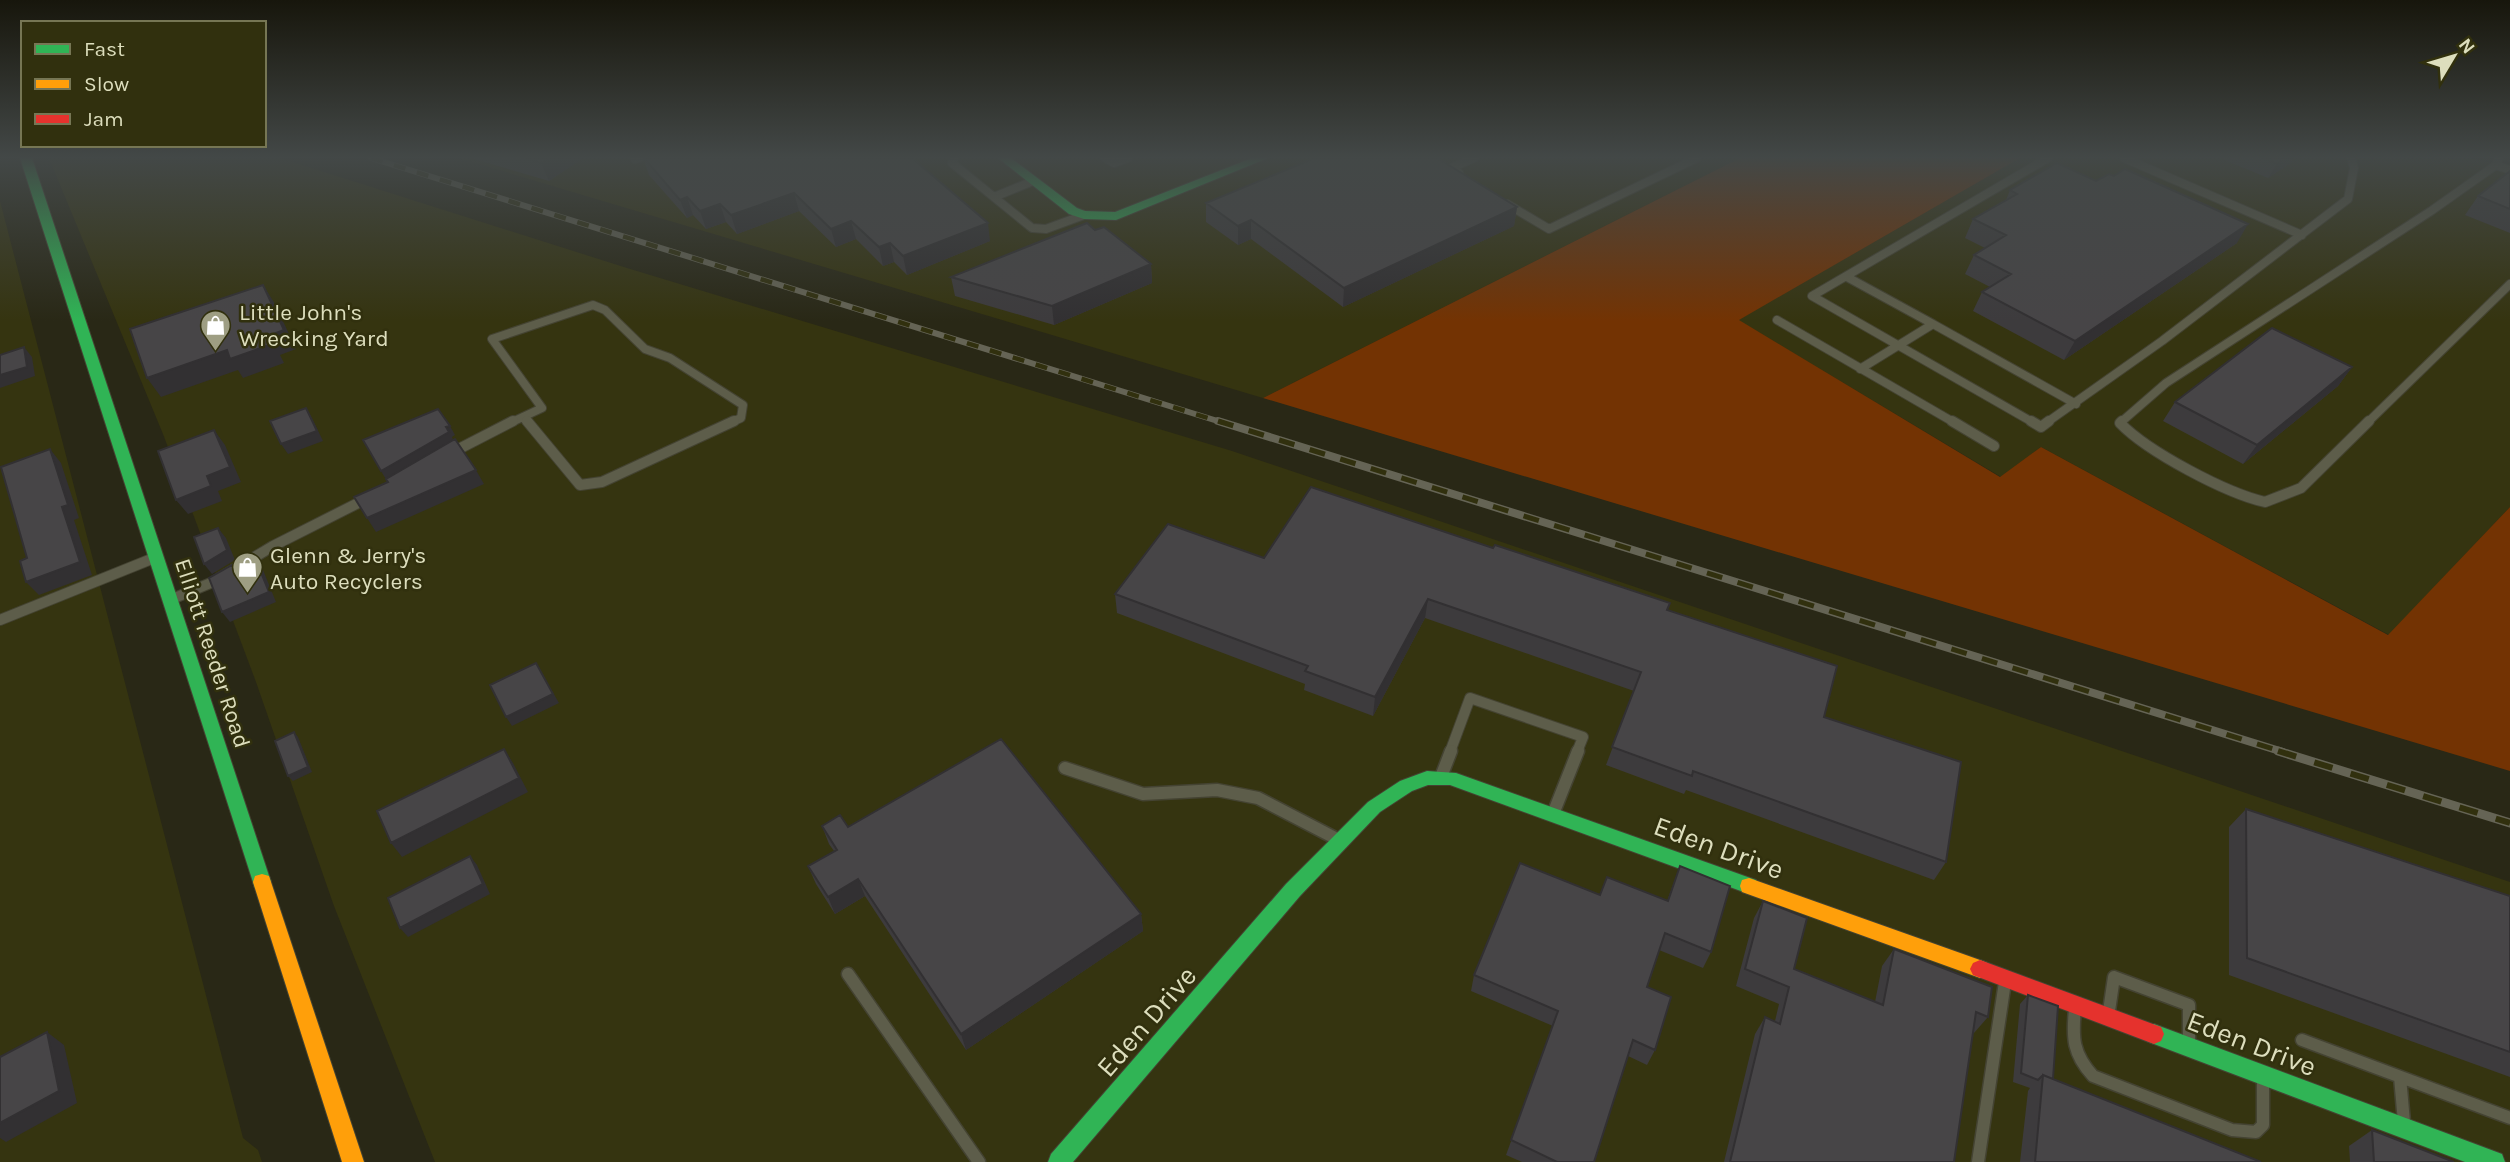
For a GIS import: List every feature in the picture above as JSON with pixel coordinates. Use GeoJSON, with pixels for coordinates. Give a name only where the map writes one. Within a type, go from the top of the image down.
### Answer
{"type":"FeatureCollection","features":[{"type":"Feature","properties":{"kind":"street","name":"Elliott Reeder Road"},"geometry":{"type":"LineString","coordinates":[[44,212],[353,1162]]}},
{"type":"Feature","properties":{"kind":"street"},"geometry":{"type":"LineString","coordinates":[[1078,212],[1084,215],[1116,216],[1125,212]]}},
{"type":"Feature","properties":{"kind":"street","name":"Eden Drive"},"geometry":{"type":"LineString","coordinates":[[1059,1162],[1284,900],[1374,807],[1406,786],[1427,778],[1450,778],[1553,815],[2005,978],[2494,1162]]}},
{"type":"Feature","properties":{"kind":"lane"},"geometry":{"type":"LineString","coordinates":[[1013,212],[1032,228],[1046,229],[1084,215]]}},
{"type":"Feature","properties":{"kind":"lane"},"geometry":{"type":"LineString","coordinates":[[1522,212],[1549,229],[1584,212]]}},
{"type":"Feature","properties":{"kind":"lane"},"geometry":{"type":"LineString","coordinates":[[1953,212],[1812,296],[2041,427],[2076,404],[2331,212]]}},
{"type":"Feature","properties":{"kind":"lane"},"geometry":{"type":"LineString","coordinates":[[2249,212],[2302,235]]}},
{"type":"Feature","properties":{"kind":"lane"},"geometry":{"type":"LineString","coordinates":[[2423,212],[2166,383],[2120,423],[2132,436],[2160,453],[2246,497],[2266,502],[2301,488],[2510,284]]}},
{"type":"Feature","properties":{"kind":"lane"},"geometry":{"type":"LineString","coordinates":[[1847,277],[2076,404]]}},
{"type":"Feature","properties":{"kind":"lane"},"geometry":{"type":"LineString","coordinates":[[436,461],[470,441],[542,408],[492,339],[593,305],[605,310],[645,349],[670,358],[743,405],[741,418],[602,482],[580,485],[523,417]]}},
{"type":"Feature","properties":{"kind":"lane"},"geometry":{"type":"LineString","coordinates":[[1777,320],[1994,446]]}},
{"type":"Feature","properties":{"kind":"lane"},"geometry":{"type":"LineString","coordinates":[[1860,369],[1933,324]]}},
{"type":"Feature","properties":{"kind":"lane"},"geometry":{"type":"LineString","coordinates":[[172,599],[213,582],[273,546],[379,492]]}},
{"type":"Feature","properties":{"kind":"lane"},"geometry":{"type":"LineString","coordinates":[[0,620],[158,557]]}},
{"type":"Feature","properties":{"kind":"lane"},"geometry":{"type":"LineString","coordinates":[[1441,778],[1470,698],[1583,737],[1553,815]]}},
{"type":"Feature","properties":{"kind":"lane"},"geometry":{"type":"LineString","coordinates":[[1065,768],[1143,794],[1217,790],[1258,797],[1341,841]]}},
{"type":"Feature","properties":{"kind":"lane"},"geometry":{"type":"LineString","coordinates":[[848,974],[979,1162]]}},
{"type":"Feature","properties":{"kind":"lane"},"geometry":{"type":"LineString","coordinates":[[2108,1017],[2114,977],[2189,1005],[2189,1047]]}},
{"type":"Feature","properties":{"kind":"lane"},"geometry":{"type":"LineString","coordinates":[[1978,1162],[2005,978]]}},
{"type":"Feature","properties":{"kind":"lane"},"geometry":{"type":"LineString","coordinates":[[2076,1005],[2071,1045],[2077,1060],[2093,1076],[2232,1130],[2256,1132],[2263,1125],[2263,1075]]}},
{"type":"Feature","properties":{"kind":"lane"},"geometry":{"type":"LineString","coordinates":[[2302,1040],[2510,1118]]}},
{"type":"Feature","properties":{"kind":"lane"},"geometry":{"type":"LineString","coordinates":[[2400,1077],[2404,1128]]}},
{"type":"Feature","properties":{"kind":"shaded area"},"geometry":{"type":"Polygon","coordinates":[[[0,212],[3,212],[243,1138],[258,1150],[262,1162],[0,1162],[0,212]]]}},
{"type":"Feature","properties":{"kind":"shaded area"},"geometry":{"type":"Polygon","coordinates":[[[71,212],[451,212],[1232,451],[2510,882],[2510,1162],[435,1162],[334,906],[256,682],[163,434],[71,212]]]}},
{"type":"Feature","properties":{"kind":"shaded area"},"geometry":{"type":"Polygon","coordinates":[[[641,212],[1632,212],[1263,398],[641,212]]]}},
{"type":"Feature","properties":{"kind":"shaded area"},"geometry":{"type":"Polygon","coordinates":[[[1632,212],[1926,212],[1739,320],[2000,477],[2041,447],[2388,635],[2510,507],[2510,771],[1263,398],[1632,212]]]}},
{"type":"Feature","properties":{"kind":"shaded area"},"geometry":{"type":"Polygon","coordinates":[[[1926,212],[2510,212],[2510,507],[2389,635],[2041,447],[2001,477],[1738,320],[1926,212]]]}},
{"type":"Feature","properties":{"kind":"building"},"geometry":{"type":"Polygon","coordinates":[[[814,212],[975,212],[988,223],[903,256],[890,243],[879,247],[851,221],[831,229],[814,212]]]}},
{"type":"Feature","properties":{"kind":"building"},"geometry":{"type":"Polygon","coordinates":[[[1219,212],[1506,212],[1344,288],[1251,220],[1238,226],[1219,212]]]}},
{"type":"Feature","properties":{"kind":"building"},"geometry":{"type":"Polygon","coordinates":[[[1985,212],[2222,212],[2248,224],[2075,341],[1982,292],[2011,274],[1974,255],[2006,235],[1973,219],[1985,212]]]}},
{"type":"Feature","properties":{"kind":"building"},"geometry":{"type":"Polygon","coordinates":[[[1087,223],[1095,230],[1104,227],[1151,264],[1052,306],[951,277],[1087,223]]]}},
{"type":"Feature","properties":{"kind":"building"},"geometry":{"type":"Polygon","coordinates":[[[263,285],[284,330],[268,336],[272,344],[230,359],[227,350],[147,378],[130,329],[263,285]]]}},
{"type":"Feature","properties":{"kind":"building"},"geometry":{"type":"Polygon","coordinates":[[[2272,328],[2352,367],[2257,445],[2175,402],[2272,328]]]}},
{"type":"Feature","properties":{"kind":"building"},"geometry":{"type":"Polygon","coordinates":[[[24,347],[27,367],[0,375],[0,355],[24,347]]]}},
{"type":"Feature","properties":{"kind":"building"},"geometry":{"type":"Polygon","coordinates":[[[306,408],[317,431],[281,444],[270,421],[306,408]]]}},
{"type":"Feature","properties":{"kind":"building"},"geometry":{"type":"Polygon","coordinates":[[[438,409],[450,426],[446,427],[449,432],[381,471],[363,440],[438,409]]]}},
{"type":"Feature","properties":{"kind":"building"},"geometry":{"type":"Polygon","coordinates":[[[214,430],[230,467],[207,476],[211,486],[176,500],[158,451],[214,430]]]}},
{"type":"Feature","properties":{"kind":"building"},"geometry":{"type":"Polygon","coordinates":[[[455,439],[476,470],[367,518],[354,497],[388,482],[386,479],[455,439]]]}},
{"type":"Feature","properties":{"kind":"building"},"geometry":{"type":"Polygon","coordinates":[[[50,449],[68,505],[62,507],[80,562],[26,582],[20,561],[27,558],[1,467],[50,449]]]}},
{"type":"Feature","properties":{"kind":"building"},"geometry":{"type":"Polygon","coordinates":[[[1311,487],[1670,603],[1667,610],[1837,666],[1824,717],[1961,762],[1946,862],[1693,771],[1692,776],[1612,747],[1641,672],[1428,599],[1375,697],[1305,671],[1308,666],[1115,594],[1168,524],[1264,558],[1311,487]]]}},
{"type":"Feature","properties":{"kind":"building"},"geometry":{"type":"Polygon","coordinates":[[[218,528],[227,550],[204,564],[194,537],[218,528]]]}},
{"type":"Feature","properties":{"kind":"building"},"geometry":{"type":"Polygon","coordinates":[[[256,560],[269,592],[222,612],[209,578],[232,565],[234,569],[256,560]]]}},
{"type":"Feature","properties":{"kind":"building"},"geometry":{"type":"Polygon","coordinates":[[[536,663],[553,694],[506,717],[490,685],[536,663]]]}},
{"type":"Feature","properties":{"kind":"building"},"geometry":{"type":"Polygon","coordinates":[[[294,732],[308,767],[288,776],[275,741],[294,732]]]}},
{"type":"Feature","properties":{"kind":"building"},"geometry":{"type":"Polygon","coordinates":[[[1001,739],[1141,914],[961,1034],[858,879],[828,897],[808,866],[837,850],[822,826],[840,815],[848,827],[1001,739]]]}},
{"type":"Feature","properties":{"kind":"building"},"geometry":{"type":"Polygon","coordinates":[[[504,749],[519,778],[391,843],[377,811],[504,749]]]}},
{"type":"Feature","properties":{"kind":"building"},"geometry":{"type":"Polygon","coordinates":[[[2246,809],[2510,896],[2510,1052],[2247,958],[2246,809]]]}},
{"type":"Feature","properties":{"kind":"building"},"geometry":{"type":"Polygon","coordinates":[[[470,856],[483,884],[400,928],[388,898],[470,856]]]}},
{"type":"Feature","properties":{"kind":"building"},"geometry":{"type":"Polygon","coordinates":[[[1520,863],[1600,895],[1607,877],[1668,901],[1680,866],[1730,886],[1711,952],[1665,933],[1647,987],[1671,997],[1655,1050],[1633,1040],[1594,1162],[1557,1162],[1511,1140],[1558,1011],[1474,975],[1520,863]]]}},
{"type":"Feature","properties":{"kind":"building"},"geometry":{"type":"Polygon","coordinates":[[[1763,901],[1807,918],[1794,969],[1883,1005],[1894,949],[1992,987],[1988,1017],[1976,1012],[1954,1162],[1730,1162],[1765,1017],[1780,1024],[1789,987],[1745,969],[1763,901]]]}},
{"type":"Feature","properties":{"kind":"building"},"geometry":{"type":"Polygon","coordinates":[[[2028,995],[2058,1006],[2053,1079],[2043,1075],[2038,1080],[2021,1073],[2028,995]]]}},
{"type":"Feature","properties":{"kind":"building"},"geometry":{"type":"Polygon","coordinates":[[[47,1032],[59,1091],[0,1123],[0,1057],[47,1032]]]}},
{"type":"Feature","properties":{"kind":"building"},"geometry":{"type":"Polygon","coordinates":[[[2043,1075],[2261,1162],[2035,1162],[2043,1075]]]}},
{"type":"Feature","properties":{"kind":"building"},"geometry":{"type":"Polygon","coordinates":[[[2372,1130],[2454,1162],[2374,1162],[2372,1130]]]}},
{"type":"Feature","properties":{"kind":"railway"},"geometry":{"type":"LineString","coordinates":[[546,212],[1224,423]]}},
{"type":"Feature","properties":{"kind":"railway"},"geometry":{"type":"LineString","coordinates":[[1218,421],[2283,752]]}},
{"type":"Feature","properties":{"kind":"railway"},"geometry":{"type":"LineString","coordinates":[[2278,751],[2510,823]]}},
{"type":"Feature","properties":{"kind":"traffic: fast"},"geometry":{"type":"LineString","coordinates":[[44,212],[262,882]]}},
{"type":"Feature","properties":{"kind":"traffic: fast"},"geometry":{"type":"LineString","coordinates":[[1076,212],[1116,216],[1125,212]]}},
{"type":"Feature","properties":{"kind":"traffic: fast"},"geometry":{"type":"LineString","coordinates":[[1059,1162],[1293,890],[1374,807],[1406,786],[1427,778],[1450,778],[1749,886]]}},
{"type":"Feature","properties":{"kind":"traffic: fast"},"geometry":{"type":"LineString","coordinates":[[2154,1034],[2494,1162]]}},
{"type":"Feature","properties":{"kind":"traffic: slow"},"geometry":{"type":"LineString","coordinates":[[262,882],[353,1162]]}},
{"type":"Feature","properties":{"kind":"traffic: slow"},"geometry":{"type":"LineString","coordinates":[[1749,886],[1980,969]]}},
{"type":"Feature","properties":{"kind":"traffic: jam"},"geometry":{"type":"LineString","coordinates":[[1980,969],[2154,1034]]}},
{"type":"Feature","properties":{"kind":"place","name":"Little John's Wrecking Yard"},"geometry":{"type":"Point","coordinates":[216,352]}},
{"type":"Feature","properties":{"kind":"place","name":"Glenn & Jerry's Auto Recyclers"},"geometry":{"type":"Point","coordinates":[247,595]}}]}
